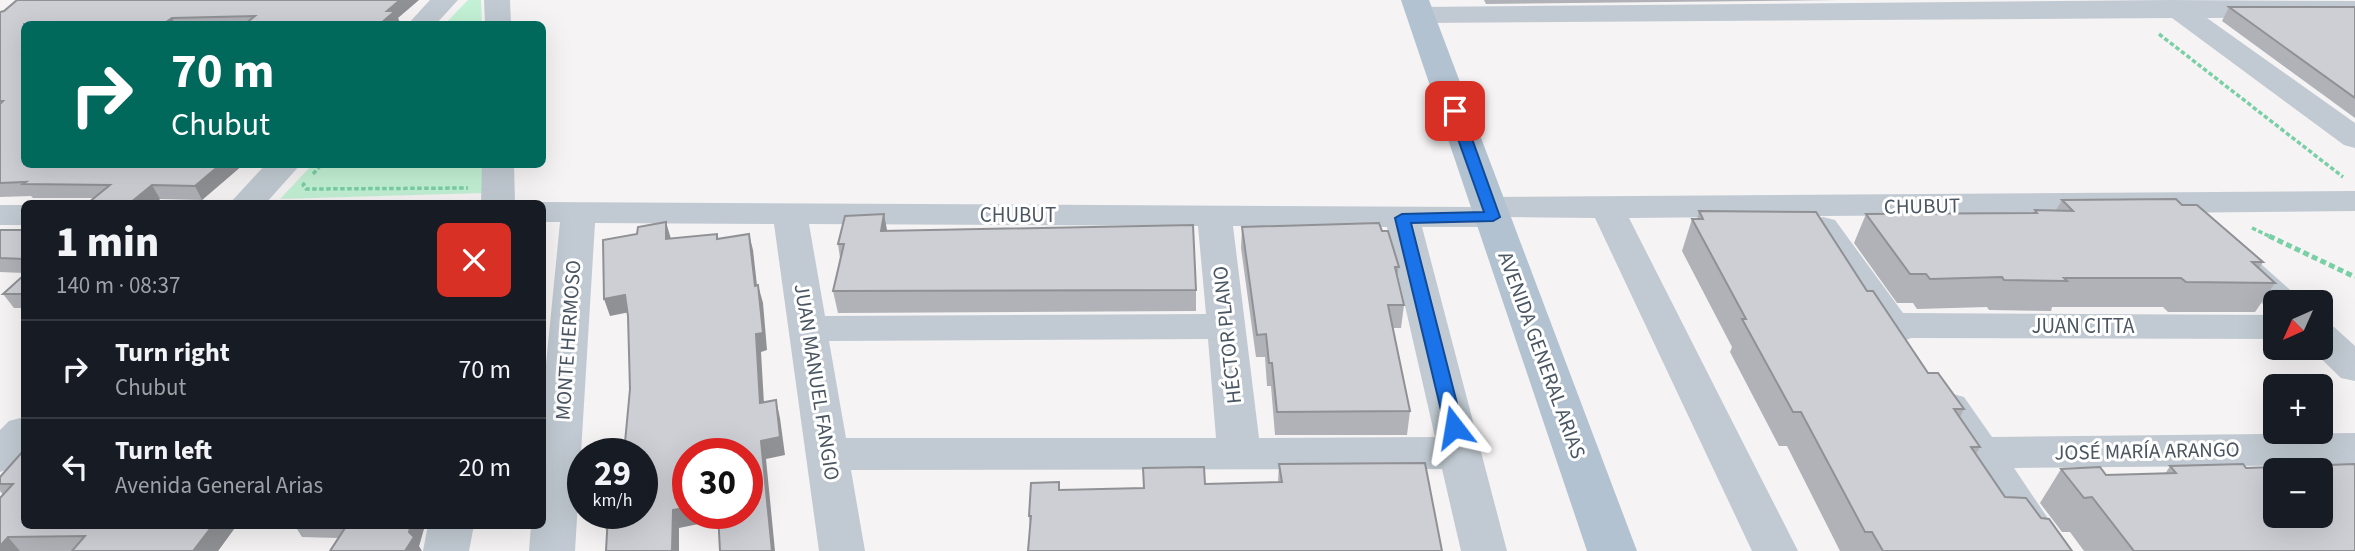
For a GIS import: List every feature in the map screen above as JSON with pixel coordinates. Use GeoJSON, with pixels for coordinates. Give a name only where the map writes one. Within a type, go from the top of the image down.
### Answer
{"type":"FeatureCollection","features":[{"type":"Feature","properties":{"kind":"main road","name":"AVENIDA GENERAL ARIAS"},"geometry":{"type":"LineString","coordinates":[[1418,8],[1612,551]]}},
{"type":"Feature","properties":{"kind":"street"},"geometry":{"type":"LineString","coordinates":[[424,21],[445,0]]}},
{"type":"Feature","properties":{"kind":"street"},"geometry":{"type":"LineString","coordinates":[[498,0],[498,21]]}},
{"type":"Feature","properties":{"kind":"street"},"geometry":{"type":"LineString","coordinates":[[2172,6],[2355,138]]}},
{"type":"Feature","properties":{"kind":"street"},"geometry":{"type":"LineString","coordinates":[[1418,8],[2172,6],[2355,9]]}},
{"type":"Feature","properties":{"kind":"street"},"geometry":{"type":"LineString","coordinates":[[250,200],[281,168]]}},
{"type":"Feature","properties":{"kind":"street"},"geometry":{"type":"LineString","coordinates":[[498,168],[498,200]]}},
{"type":"Feature","properties":{"kind":"street","name":"CHUBUT"},"geometry":{"type":"LineString","coordinates":[[560,212],[1402,218],[1607,208],[2171,203],[2350,189]]}},
{"type":"Feature","properties":{"kind":"street"},"geometry":{"type":"LineString","coordinates":[[2171,203],[2268,290]]}},
{"type":"Feature","properties":{"kind":"street"},"geometry":{"type":"LineString","coordinates":[[1808,206],[2047,551]]}},
{"type":"Feature","properties":{"kind":"street"},"geometry":{"type":"LineString","coordinates":[[1607,208],[1775,551]]}},
{"type":"Feature","properties":{"kind":"street","name":"MONTE HERMOSO"},"geometry":{"type":"LineString","coordinates":[[552,551],[560,212]]}},
{"type":"Feature","properties":{"kind":"street","name":"JUAN MANUEL FANGIO"},"geometry":{"type":"LineString","coordinates":[[790,214],[842,551]]}},
{"type":"Feature","properties":{"kind":"street"},"geometry":{"type":"LineString","coordinates":[[0,215],[21,215]]}},
{"type":"Feature","properties":{"kind":"street","name":"HÉCTOR PLANO"},"geometry":{"type":"LineString","coordinates":[[1215,217],[1239,454]]}},
{"type":"Feature","properties":{"kind":"street"},"geometry":{"type":"LineString","coordinates":[[1402,218],[1484,551]]}},
{"type":"Feature","properties":{"kind":"street"},"geometry":{"type":"LineString","coordinates":[[809,329],[1226,326]]}},
{"type":"Feature","properties":{"kind":"street","name":"JUAN CITTA"},"geometry":{"type":"LineString","coordinates":[[1911,354],[2263,328]]}},
{"type":"Feature","properties":{"kind":"street"},"geometry":{"type":"LineString","coordinates":[[2333,348],[2355,368]]}},
{"type":"Feature","properties":{"kind":"street"},"geometry":{"type":"LineString","coordinates":[[0,456],[21,435]]}},
{"type":"Feature","properties":{"kind":"street","name":"JOSÉ MARÍA ARANGO"},"geometry":{"type":"LineString","coordinates":[[1981,453],[2355,449]]}},
{"type":"Feature","properties":{"kind":"street"},"geometry":{"type":"LineString","coordinates":[[829,454],[1460,453]]}},
{"type":"Feature","properties":{"kind":"street"},"geometry":{"type":"LineString","coordinates":[[446,551],[450,529]]}},
{"type":"Feature","properties":{"kind":"path"},"geometry":{"type":"LineString","coordinates":[[2155,31],[2350,189]]}},
{"type":"Feature","properties":{"kind":"path"},"geometry":{"type":"LineString","coordinates":[[318,168],[303,185],[306,189],[463,190]]}},
{"type":"Feature","properties":{"kind":"path"},"geometry":{"type":"LineString","coordinates":[[2246,225],[2355,277]]}},
{"type":"Feature","properties":{"kind":"green space"},"geometry":{"type":"Polygon","coordinates":[[[468,0],[481,0],[482,21],[448,21],[468,0]]]}},
{"type":"Feature","properties":{"kind":"green space"},"geometry":{"type":"Polygon","coordinates":[[[309,168],[483,168],[483,193],[280,199],[309,168]]]}},
{"type":"Feature","properties":{"kind":"building"},"geometry":{"type":"Polygon","coordinates":[[[17,0],[400,0],[387,11],[395,11],[383,21],[249,21],[255,16],[172,18],[168,21],[21,21],[21,168],[216,168],[195,186],[152,185],[134,200],[92,200],[110,185],[0,183],[0,104],[3,101],[0,101],[0,12],[17,0]]]}},
{"type":"Feature","properties":{"kind":"building"},"geometry":{"type":"Polygon","coordinates":[[[2229,7],[2355,7],[2355,98],[2229,7]]]}},
{"type":"Feature","properties":{"kind":"building"},"geometry":{"type":"Polygon","coordinates":[[[2176,199],[2182,205],[2197,205],[2263,262],[2252,262],[2275,283],[2186,282],[2181,278],[2064,278],[2067,281],[2004,280],[2002,277],[1930,279],[1926,274],[1910,274],[1866,214],[2037,213],[2035,210],[2073,211],[2062,200],[2176,199]]]}},
{"type":"Feature","properties":{"kind":"building"},"geometry":{"type":"Polygon","coordinates":[[[1699,211],[1816,212],[1867,291],[1873,291],[1928,373],[1938,373],[1964,409],[1954,409],[1980,447],[1971,447],[2005,497],[2026,498],[2041,518],[2049,519],[2072,551],[1883,551],[1872,532],[1865,532],[1801,412],[1793,412],[1742,319],[1746,319],[1692,219],[1703,219],[1699,211]]]}},
{"type":"Feature","properties":{"kind":"building"},"geometry":{"type":"Polygon","coordinates":[[[884,214],[881,231],[1193,225],[1196,290],[833,291],[844,244],[838,244],[845,216],[884,214]]]}},
{"type":"Feature","properties":{"kind":"building"},"geometry":{"type":"Polygon","coordinates":[[[666,222],[666,239],[717,234],[717,239],[749,234],[763,333],[756,334],[760,403],[776,400],[780,437],[763,441],[763,438],[672,438],[672,551],[606,551],[607,529],[658,529],[658,438],[625,438],[630,389],[625,295],[604,299],[603,240],[637,234],[638,227],[666,222]]]}},
{"type":"Feature","properties":{"kind":"building"},"geometry":{"type":"Polygon","coordinates":[[[1379,223],[1382,231],[1388,231],[1399,267],[1395,267],[1404,305],[1388,305],[1410,411],[1277,412],[1266,334],[1257,335],[1242,227],[1379,223]]]}},
{"type":"Feature","properties":{"kind":"building"},"geometry":{"type":"Polygon","coordinates":[[[0,230],[21,230],[21,259],[0,258],[0,230]]]}},
{"type":"Feature","properties":{"kind":"building"},"geometry":{"type":"Polygon","coordinates":[[[21,278],[21,294],[3,294],[21,278]]]}},
{"type":"Feature","properties":{"kind":"building"},"geometry":{"type":"Polygon","coordinates":[[[21,453],[21,529],[210,529],[193,551],[72,551],[85,536],[8,537],[0,546],[0,498],[13,484],[0,484],[0,477],[21,453]]]}},
{"type":"Feature","properties":{"kind":"building"},"geometry":{"type":"Polygon","coordinates":[[[763,461],[772,551],[720,551],[719,529],[763,529],[763,461]]]}},
{"type":"Feature","properties":{"kind":"building"},"geometry":{"type":"Polygon","coordinates":[[[1425,463],[1442,551],[1028,551],[1031,483],[1059,482],[1059,490],[1144,488],[1143,468],[1204,467],[1205,484],[1282,482],[1279,464],[1425,463]]]}},
{"type":"Feature","properties":{"kind":"building"},"geometry":{"type":"Polygon","coordinates":[[[2243,464],[2246,468],[2263,467],[2263,528],[2333,528],[2333,465],[2355,464],[2355,551],[2134,551],[2092,497],[2084,498],[2061,469],[2100,467],[2106,475],[2176,473],[2170,466],[2243,464]]]}},
{"type":"Feature","properties":{"kind":"building"},"geometry":{"type":"Polygon","coordinates":[[[344,529],[410,529],[409,532],[414,537],[405,551],[330,551],[344,529]]]}},
{"type":"Feature","properties":{"kind":"route"},"geometry":{"type":"LineString","coordinates":[[1454,427],[1402,218],[1493,217],[1455,111]]}}]}
